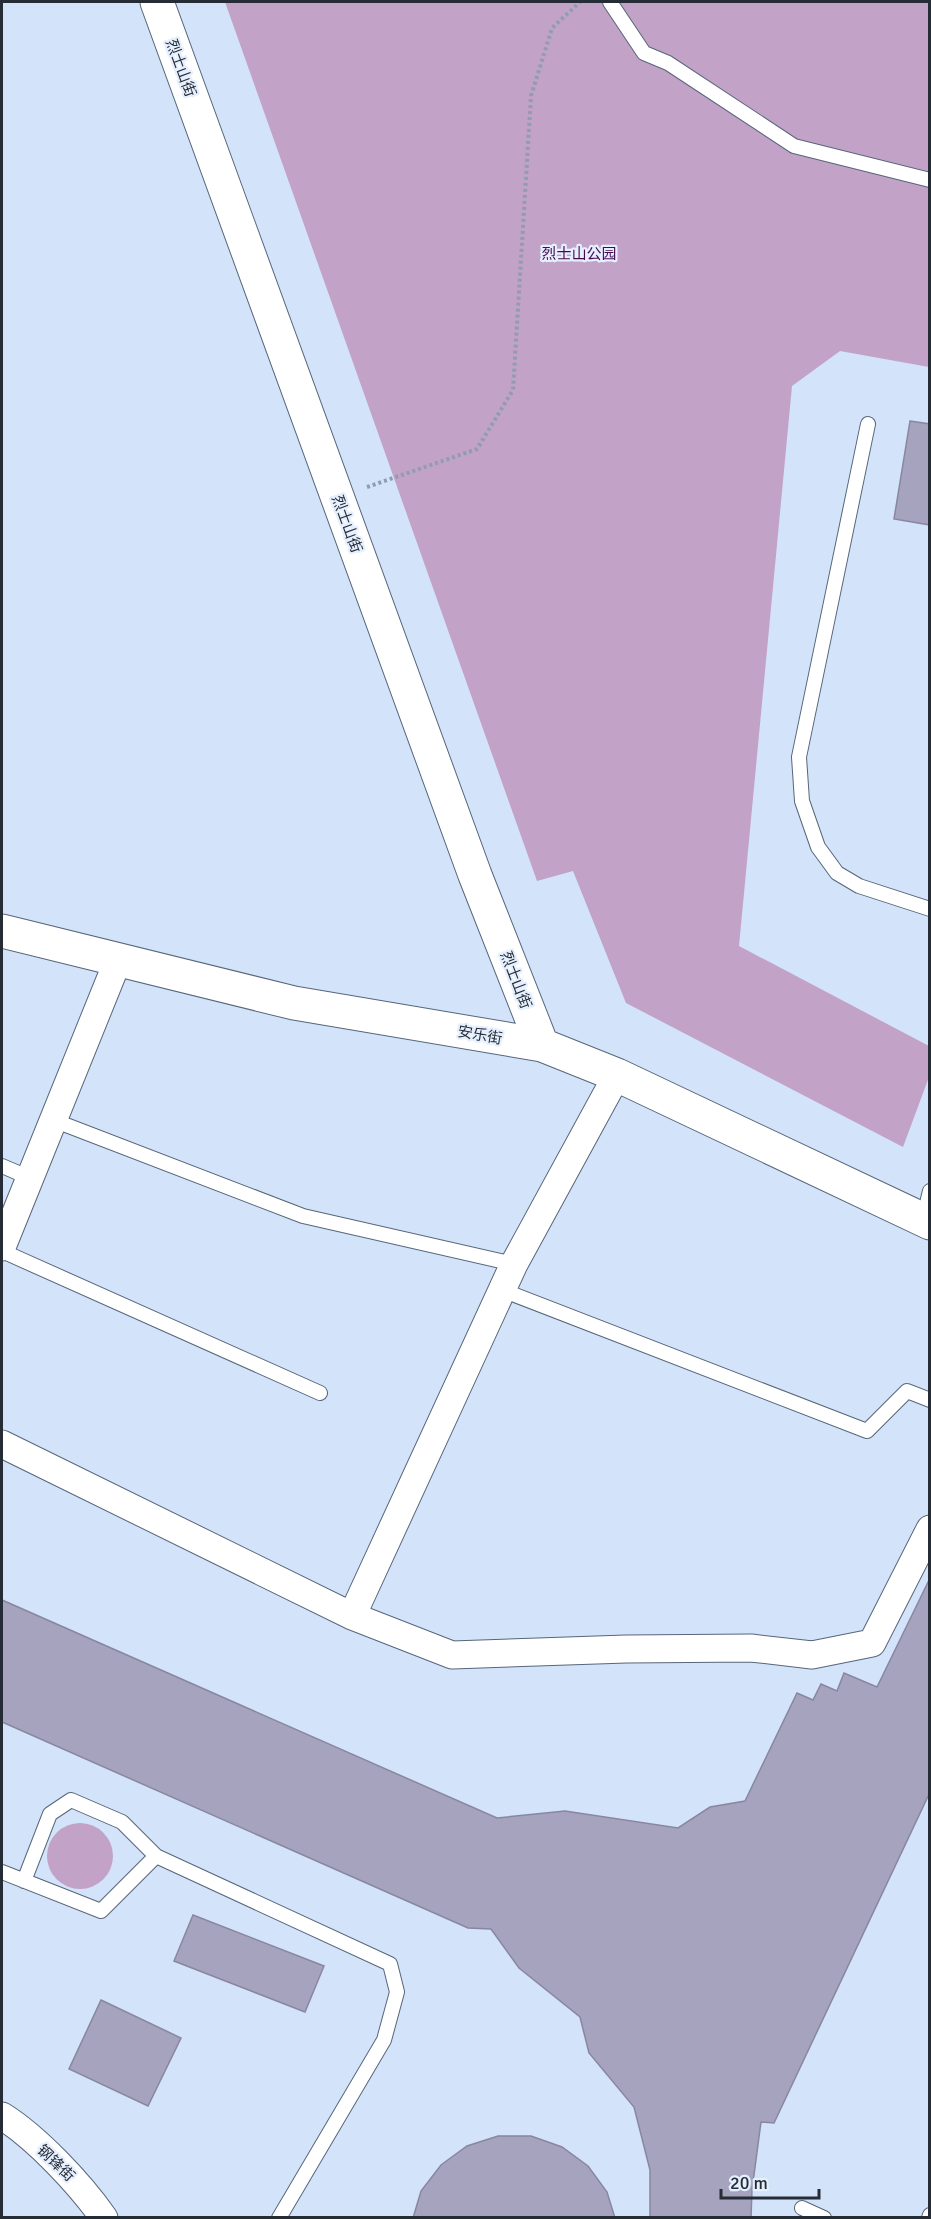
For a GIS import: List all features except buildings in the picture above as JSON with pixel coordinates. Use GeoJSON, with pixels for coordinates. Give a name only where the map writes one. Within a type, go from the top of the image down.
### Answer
{"type":"FeatureCollection","features":[{"type":"Feature","properties":{"kind":"street","name":"烈士山街"},"geometry":{"type":"LineString","coordinates":[[156,2],[475,875],[542,1045]]}},
{"type":"Feature","properties":{"kind":"street","name":"安乐街"},"geometry":{"type":"LineString","coordinates":[[2,931],[294,1003],[542,1045],[617,1075],[927,1212]]}},
{"type":"Feature","properties":{"kind":"street"},"geometry":{"type":"LineString","coordinates":[[2,1249],[118,960]]}},
{"type":"Feature","properties":{"kind":"street"},"geometry":{"type":"LineString","coordinates":[[352,1616],[514,1264],[617,1075]]}},
{"type":"Feature","properties":{"kind":"street"},"geometry":{"type":"LineString","coordinates":[[2,1444],[352,1616],[452,1655],[751,1647],[812,1655],[872,1643],[930,1529]]}},
{"type":"Feature","properties":{"kind":"street","name":"钢锋街"},"geometry":{"type":"LineString","coordinates":[[2,2116],[16,2125],[84,2190],[104,2217]]}},
{"type":"Feature","properties":{"kind":"lane"},"geometry":{"type":"LineString","coordinates":[[610,2],[644,53],[668,63],[794,146],[930,180]]}},
{"type":"Feature","properties":{"kind":"lane"},"geometry":{"type":"LineString","coordinates":[[868,424],[799,758],[802,801],[818,847],[837,873],[859,886],[930,909]]}},
{"type":"Feature","properties":{"kind":"lane"},"geometry":{"type":"LineString","coordinates":[[53,1120],[303,1216],[514,1264]]}},
{"type":"Feature","properties":{"kind":"lane"},"geometry":{"type":"LineString","coordinates":[[2,1166],[30,1179]]}},
{"type":"Feature","properties":{"kind":"lane"},"geometry":{"type":"LineString","coordinates":[[2,1249],[320,1393]]}},
{"type":"Feature","properties":{"kind":"lane"},"geometry":{"type":"LineString","coordinates":[[502,1290],[867,1431],[907,1391],[930,1401]]}},
{"type":"Feature","properties":{"kind":"lane"},"geometry":{"type":"LineString","coordinates":[[24,1881],[50,1814],[71,1800],[122,1821],[156,1856],[390,1964],[397,1992],[384,2040],[279,2217]]}},
{"type":"Feature","properties":{"kind":"lane"},"geometry":{"type":"LineString","coordinates":[[2,1872],[101,1911],[156,1856]]}},
{"type":"Feature","properties":{"kind":"lane"},"geometry":{"type":"LineString","coordinates":[[802,2208],[825,2217]]}},
{"type":"Feature","properties":{"kind":"path"},"geometry":{"type":"LineString","coordinates":[[337,497],[477,449],[513,390],[531,96],[552,28],[580,2]]}},
{"type":"Feature","properties":{"kind":"green space","name":"烈士山公园"},"geometry":{"type":"Polygon","coordinates":[[[225,2],[929,2],[929,367],[840,351],[792,386],[739,946],[929,1046],[929,1077],[903,1147],[626,1003],[573,871],[537,881],[225,2]]]}},
{"type":"Feature","properties":{"kind":"green space"},"geometry":{"type":"Polygon","coordinates":[[[80,1823],[93,1826],[103,1833],[110,1843],[113,1856],[110,1869],[103,1879],[93,1886],[80,1889],[67,1886],[57,1879],[50,1869],[47,1856],[50,1843],[57,1833],[67,1826],[80,1823]]]}}]}
